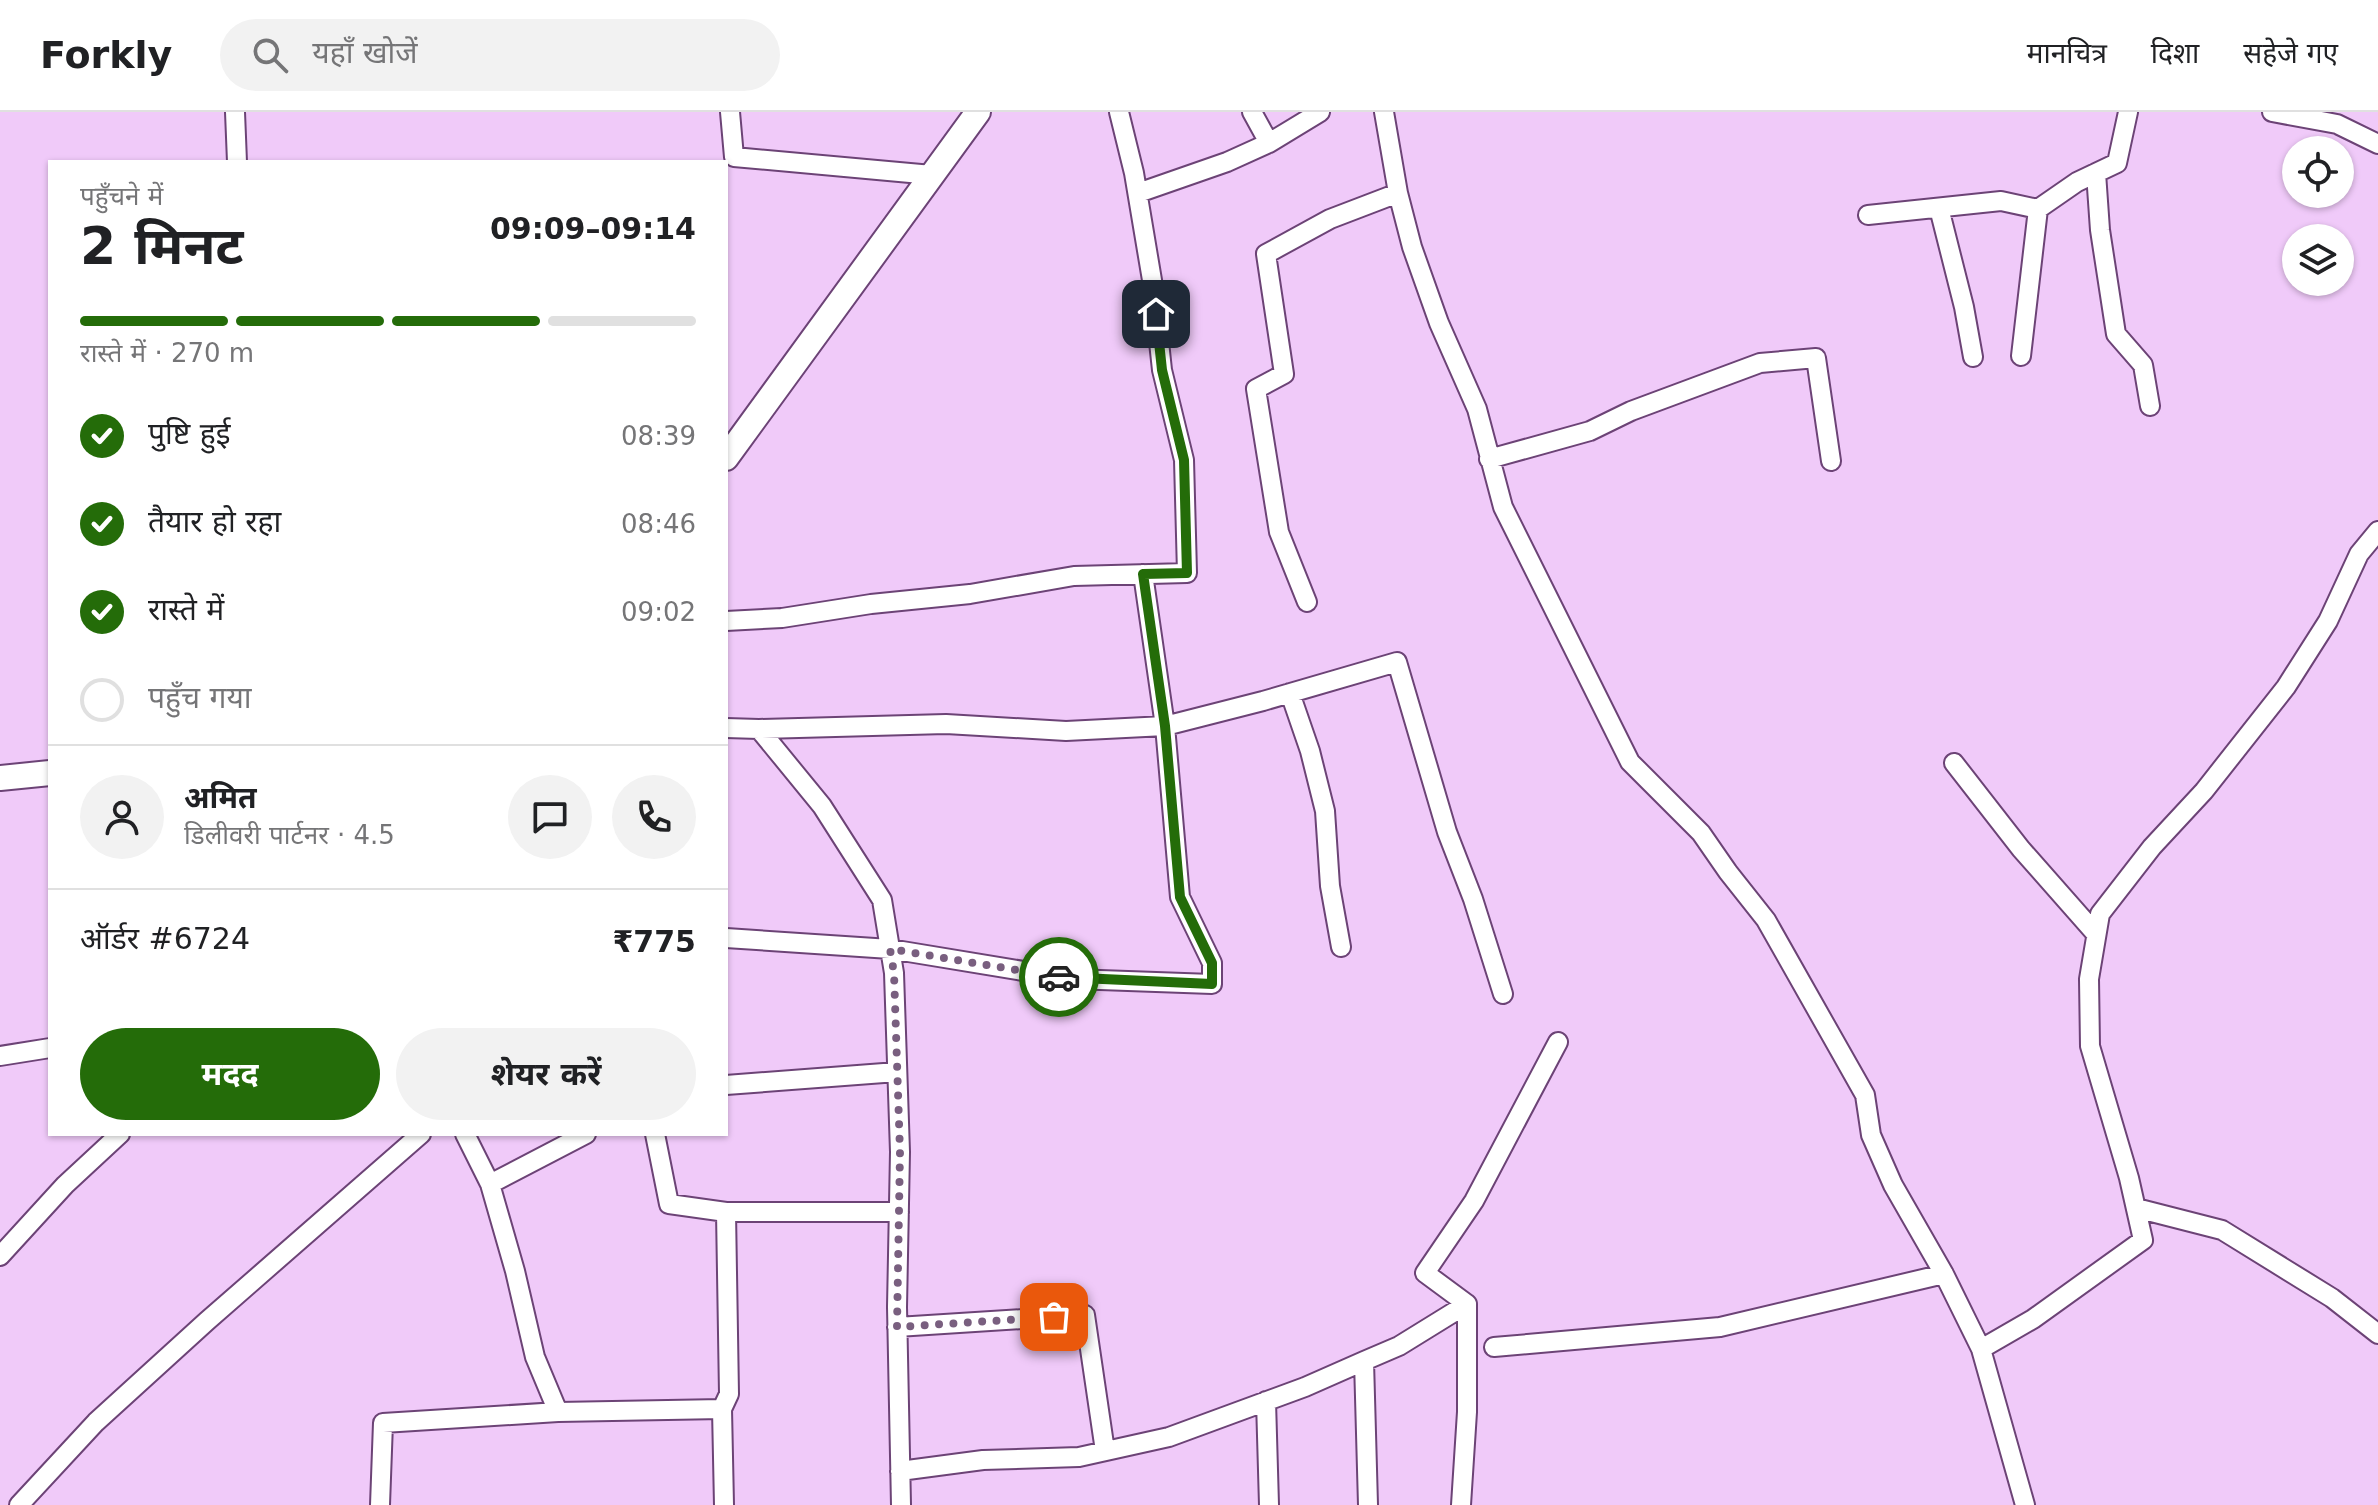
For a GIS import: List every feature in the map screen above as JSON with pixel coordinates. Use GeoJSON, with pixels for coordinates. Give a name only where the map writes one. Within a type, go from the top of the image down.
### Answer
{"type":"FeatureCollection","features":[{"type":"Feature","properties":{"kind":"main road"},"geometry":{"type":"LineString","coordinates":[[728,455],[978,112]]}},
{"type":"Feature","properties":{"kind":"main road"},"geometry":{"type":"LineString","coordinates":[[0,778],[48,773]]}},
{"type":"Feature","properties":{"kind":"street"},"geometry":{"type":"LineString","coordinates":[[235,112],[237,160]]}},
{"type":"Feature","properties":{"kind":"street"},"geometry":{"type":"LineString","coordinates":[[730,112],[734,157],[932,175]]}},
{"type":"Feature","properties":{"kind":"street"},"geometry":{"type":"LineString","coordinates":[[728,621],[782,618],[871,604],[970,594],[1074,576],[1187,573],[1184,460],[1162,370],[1138,193],[1119,112]]}},
{"type":"Feature","properties":{"kind":"street"},"geometry":{"type":"LineString","coordinates":[[1252,112],[1269,143]]}},
{"type":"Feature","properties":{"kind":"street"},"geometry":{"type":"LineString","coordinates":[[1138,193],[1227,162],[1269,143],[1320,112]]}},
{"type":"Feature","properties":{"kind":"street"},"geometry":{"type":"LineString","coordinates":[[1384,112],[1398,193],[1412,247],[1439,323],[1477,409],[1503,507],[1630,762],[1701,833],[1766,920],[1865,1095],[1871,1135],[1893,1185],[1944,1274],[1981,1349],[2025,1505]]}},
{"type":"Feature","properties":{"kind":"street"},"geometry":{"type":"LineString","coordinates":[[1868,215],[2001,201],[2038,209],[2077,182],[2117,163],[2128,112]]}},
{"type":"Feature","properties":{"kind":"street"},"geometry":{"type":"LineString","coordinates":[[2272,112],[2337,124],[2378,144]]}},
{"type":"Feature","properties":{"kind":"street"},"geometry":{"type":"LineString","coordinates":[[2096,173],[2100,230],[2116,334],[2143,365],[2150,406]]}},
{"type":"Feature","properties":{"kind":"street"},"geometry":{"type":"LineString","coordinates":[[1307,602],[1279,532],[1256,389],[1284,374],[1266,254],[1330,219],[1398,193]]}},
{"type":"Feature","properties":{"kind":"street"},"geometry":{"type":"LineString","coordinates":[[1939,208],[1973,357]]}},
{"type":"Feature","properties":{"kind":"street"},"geometry":{"type":"LineString","coordinates":[[2021,356],[2038,209]]}},
{"type":"Feature","properties":{"kind":"street"},"geometry":{"type":"LineString","coordinates":[[1489,459],[1590,431],[1631,411],[1760,363],[1816,358],[1831,461]]}},
{"type":"Feature","properties":{"kind":"street"},"geometry":{"type":"LineString","coordinates":[[1981,1349],[2033,1319],[2143,1240],[2090,1046],[2089,979],[2100,914],[2152,847],[2204,791],[2286,687],[2328,621],[2359,554],[2378,531]]}},
{"type":"Feature","properties":{"kind":"street"},"geometry":{"type":"LineString","coordinates":[[728,938],[890,949],[1072,979],[1212,984],[1212,963],[1180,897],[1165,726],[1143,574]]}},
{"type":"Feature","properties":{"kind":"street"},"geometry":{"type":"LineString","coordinates":[[728,728],[946,724],[1066,731],[1165,726],[1397,662],[1447,832],[1473,899],[1503,994]]}},
{"type":"Feature","properties":{"kind":"street"},"geometry":{"type":"LineString","coordinates":[[1290,693],[1310,751],[1325,811],[1330,886],[1341,947]]}},
{"type":"Feature","properties":{"kind":"street"},"geometry":{"type":"LineString","coordinates":[[759,729],[822,806],[882,900],[894,973],[900,1152],[897,1327],[901,1505]]}},
{"type":"Feature","properties":{"kind":"street"},"geometry":{"type":"LineString","coordinates":[[1954,763],[2021,849],[2096,934]]}},
{"type":"Feature","properties":{"kind":"street"},"geometry":{"type":"LineString","coordinates":[[1467,1304],[1425,1273],[1474,1201],[1558,1042]]}},
{"type":"Feature","properties":{"kind":"street"},"geometry":{"type":"LineString","coordinates":[[0,1056],[48,1048]]}},
{"type":"Feature","properties":{"kind":"street"},"geometry":{"type":"LineString","coordinates":[[728,1085],[897,1072]]}},
{"type":"Feature","properties":{"kind":"street"},"geometry":{"type":"LineString","coordinates":[[1,1254],[65,1185],[118,1136]]}},
{"type":"Feature","properties":{"kind":"street"},"geometry":{"type":"LineString","coordinates":[[19,1505],[107,1412],[419,1136]]}},
{"type":"Feature","properties":{"kind":"street"},"geometry":{"type":"LineString","coordinates":[[466,1136],[490,1184],[535,1357],[558,1412]]}},
{"type":"Feature","properties":{"kind":"street"},"geometry":{"type":"LineString","coordinates":[[490,1184],[582,1136]]}},
{"type":"Feature","properties":{"kind":"street"},"geometry":{"type":"LineString","coordinates":[[655,1136],[669,1204],[726,1212],[899,1212]]}},
{"type":"Feature","properties":{"kind":"street"},"geometry":{"type":"LineString","coordinates":[[2136,1208],[2222,1230],[2332,1298],[2378,1334]]}},
{"type":"Feature","properties":{"kind":"street"},"geometry":{"type":"LineString","coordinates":[[724,1505],[722,1409],[729,1394],[726,1212]]}},
{"type":"Feature","properties":{"kind":"street"},"geometry":{"type":"LineString","coordinates":[[1494,1347],[1720,1327],[1944,1274]]}},
{"type":"Feature","properties":{"kind":"street"},"geometry":{"type":"LineString","coordinates":[[900,1471],[983,1460],[1079,1457],[1169,1437],[1399,1346],[1467,1304]]}},
{"type":"Feature","properties":{"kind":"street"},"geometry":{"type":"LineString","coordinates":[[1461,1505],[1467,1412],[1467,1304]]}},
{"type":"Feature","properties":{"kind":"street"},"geometry":{"type":"LineString","coordinates":[[897,1327],[1085,1315],[1105,1451]]}},
{"type":"Feature","properties":{"kind":"street"},"geometry":{"type":"LineString","coordinates":[[1364,1361],[1368,1505]]}},
{"type":"Feature","properties":{"kind":"street"},"geometry":{"type":"LineString","coordinates":[[1266,1401],[1269,1505]]}},
{"type":"Feature","properties":{"kind":"street"},"geometry":{"type":"LineString","coordinates":[[380,1505],[383,1423],[558,1412],[722,1409]]}},
{"type":"Feature","properties":{"kind":"way so far"},"geometry":{"type":"LineString","coordinates":[[1054,1317],[897,1327],[900,1152],[894,973],[890,949],[1059,977]]}},
{"type":"Feature","properties":{"kind":"route"},"geometry":{"type":"LineString","coordinates":[[1059,977],[1212,984],[1212,963],[1180,897],[1165,726],[1143,574],[1187,573],[1184,460],[1162,370],[1156,314]]}}]}
